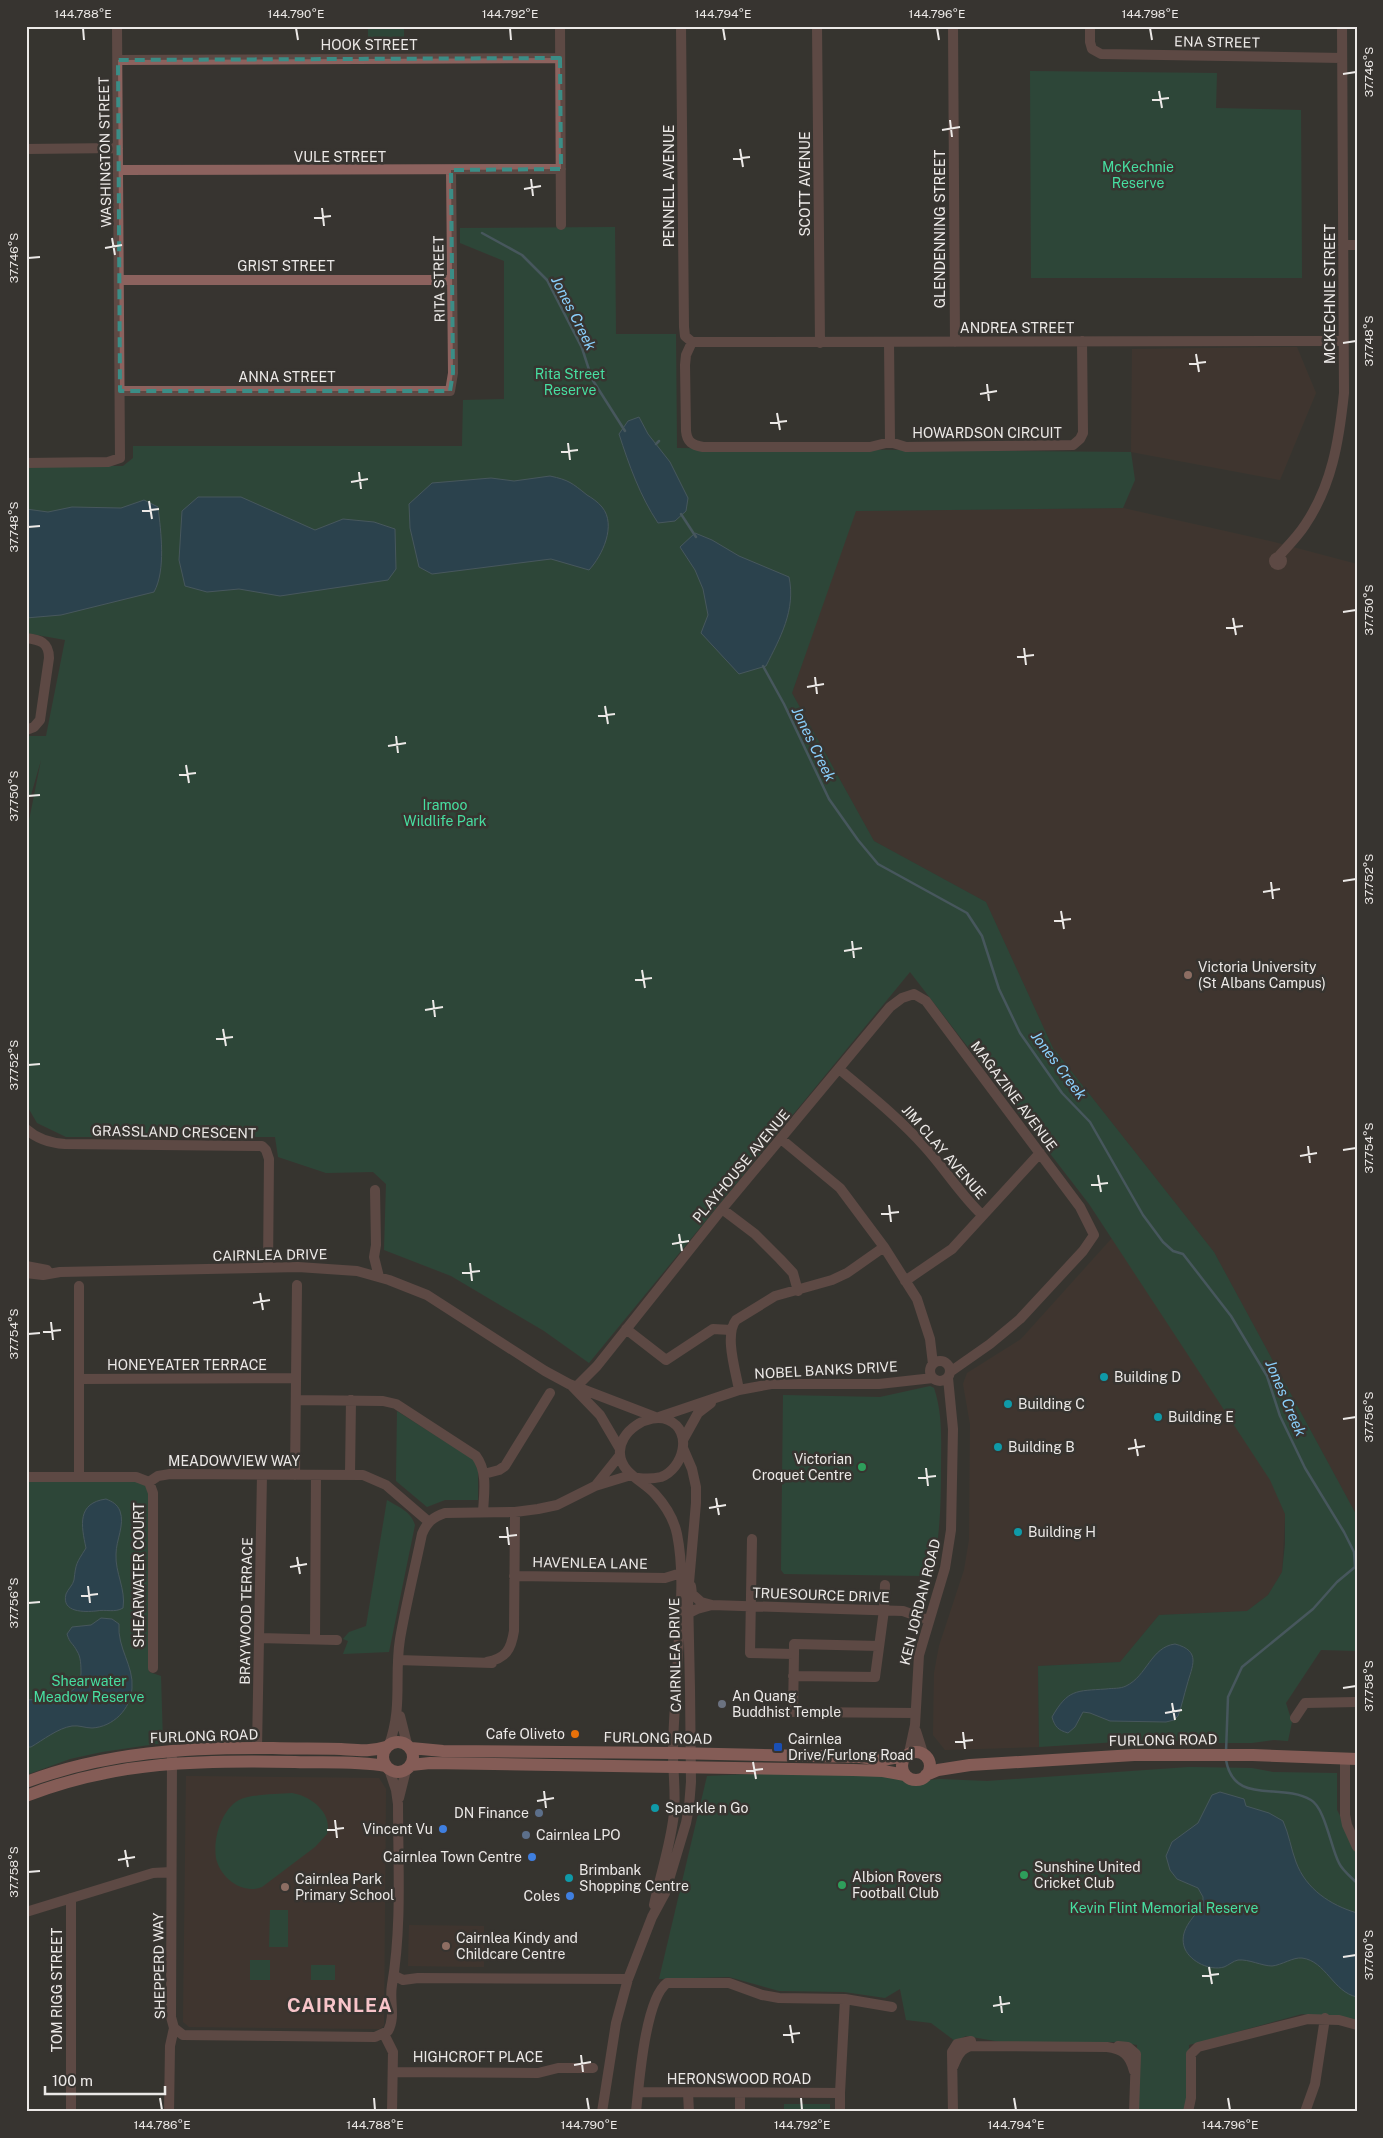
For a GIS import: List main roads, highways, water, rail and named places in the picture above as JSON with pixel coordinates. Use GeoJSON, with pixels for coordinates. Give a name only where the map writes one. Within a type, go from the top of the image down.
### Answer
{"type":"FeatureCollection","features":[{"type":"Feature","properties":{"kind":"main road"},"geometry":{"type":"LineString","coordinates":[[409,1767],[414,1756],[409,1746],[398,1742],[388,1746],[383,1757],[387,1768],[397,1772],[430,1762],[502,1765],[883,1771],[905,1775],[913,1780],[918,1780],[926,1775],[930,1764],[925,1755],[914,1751],[907,1754],[901,1764],[905,1775]]}},
{"type":"Feature","properties":{"kind":"main road","name":"FURLONG ROAD"},"geometry":{"type":"LineString","coordinates":[[26,1782],[82,1764],[116,1757],[172,1756],[258,1748],[365,1751],[388,1746]]}},
{"type":"Feature","properties":{"kind":"main road","name":"FURLONG ROAD"},"geometry":{"type":"LineString","coordinates":[[409,1746],[443,1751],[673,1752],[860,1757],[882,1760],[907,1754]]}},
{"type":"Feature","properties":{"kind":"main road"},"geometry":{"type":"LineString","coordinates":[[490,1751],[500,1757],[502,1765]]}},
{"type":"Feature","properties":{"kind":"main road","name":"FURLONG ROAD"},"geometry":{"type":"LineString","coordinates":[[926,1775],[938,1770],[970,1764],[1112,1756],[1193,1754],[1351,1758]]}},
{"type":"Feature","properties":{"kind":"main road","name":"FURLONG ROAD"},"geometry":{"type":"LineString","coordinates":[[925,1755],[970,1764]]}},
{"type":"Feature","properties":{"kind":"main road","name":"FURLONG ROAD"},"geometry":{"type":"LineString","coordinates":[[26,1796],[94,1775],[172,1756],[273,1762],[360,1763],[387,1768]]}},
{"type":"Feature","properties":{"kind":"water"},"geometry":{"type":"Polygon","coordinates":[[[639,417],[648,434],[670,462],[688,498],[686,511],[675,521],[658,523],[640,491],[619,434],[628,421],[639,417]]]}},
{"type":"Feature","properties":{"kind":"water"},"geometry":{"type":"Polygon","coordinates":[[[550,476],[574,485],[599,503],[606,514],[608,531],[606,540],[599,557],[589,570],[551,559],[432,574],[419,567],[410,528],[409,504],[432,483],[491,478],[514,481],[550,476]]]}},
{"type":"Feature","properties":{"kind":"water"},"geometry":{"type":"Polygon","coordinates":[[[198,497],[241,497],[315,530],[343,519],[374,522],[395,529],[396,569],[388,580],[280,596],[239,589],[207,592],[185,586],[179,560],[182,511],[198,497]]]}},
{"type":"Feature","properties":{"kind":"water"},"geometry":{"type":"Polygon","coordinates":[[[144,500],[158,507],[161,562],[158,583],[154,592],[61,615],[26,618],[26,509],[48,512],[72,507],[121,508],[144,500]]]}},
{"type":"Feature","properties":{"kind":"water"},"geometry":{"type":"Polygon","coordinates":[[[695,533],[712,540],[739,556],[789,577],[791,589],[788,612],[781,634],[766,666],[739,674],[701,633],[708,615],[703,589],[695,570],[680,547],[695,533]]]}},
{"type":"Feature","properties":{"kind":"water"},"geometry":{"type":"Polygon","coordinates":[[[106,1499],[116,1505],[121,1516],[116,1561],[123,1594],[123,1608],[114,1611],[75,1610],[67,1605],[65,1600],[66,1594],[73,1582],[77,1564],[86,1548],[82,1523],[83,1516],[90,1505],[106,1499]]]}},
{"type":"Feature","properties":{"kind":"water"},"geometry":{"type":"Polygon","coordinates":[[[101,1618],[112,1619],[119,1624],[120,1641],[131,1672],[131,1696],[124,1710],[114,1720],[100,1727],[67,1727],[31,1747],[26,1747],[26,1700],[60,1696],[74,1689],[79,1683],[81,1674],[80,1662],[76,1648],[69,1640],[67,1634],[72,1627],[91,1625],[101,1618]]]}},
{"type":"Feature","properties":{"kind":"water"},"geometry":{"type":"Polygon","coordinates":[[[1175,1644],[1189,1651],[1192,1655],[1193,1666],[1178,1716],[1174,1720],[1166,1722],[1110,1721],[1083,1712],[1075,1727],[1068,1733],[1056,1726],[1052,1717],[1068,1696],[1080,1691],[1126,1686],[1139,1676],[1160,1650],[1175,1644]]]}},
{"type":"Feature","properties":{"kind":"water"},"geometry":{"type":"Polygon","coordinates":[[[1220,1792],[1244,1799],[1246,1806],[1269,1813],[1283,1821],[1296,1862],[1306,1880],[1320,1895],[1347,1910],[1357,1913],[1357,1997],[1342,1989],[1324,1970],[1310,1960],[1295,1959],[1272,1966],[1238,1960],[1224,1967],[1213,1968],[1196,1961],[1188,1954],[1183,1943],[1183,1937],[1187,1926],[1203,1906],[1203,1897],[1198,1888],[1177,1879],[1170,1870],[1166,1856],[1172,1842],[1198,1823],[1212,1795],[1220,1792]]]}},
{"type":"Feature","properties":{"kind":"waterway","name":"Jones Creek"},"geometry":{"type":"LineString","coordinates":[[482,233],[522,255],[547,280],[582,348],[592,379],[625,431]]}},
{"type":"Feature","properties":{"kind":"waterway"},"geometry":{"type":"LineString","coordinates":[[656,444],[659,441]]}},
{"type":"Feature","properties":{"kind":"waterway","name":"Jones Creek"},"geometry":{"type":"LineString","coordinates":[[681,514],[696,537]]}},
{"type":"Feature","properties":{"kind":"waterway","name":"Jones Creek"},"geometry":{"type":"LineString","coordinates":[[763,666],[784,704],[829,799],[858,840],[878,864],[967,913],[982,936],[999,989],[1020,1033],[1062,1093],[1090,1122],[1143,1215],[1163,1242],[1173,1251],[1183,1254],[1231,1316],[1267,1376],[1280,1416],[1305,1468],[1354,1552],[1355,1567],[1337,1582],[1313,1609],[1242,1667],[1228,1697],[1226,1752]]}},
{"type":"Feature","properties":{"kind":"waterway","name":"Jones Creek"},"geometry":{"type":"LineString","coordinates":[[1226,1760],[1231,1774],[1238,1783],[1248,1788],[1299,1795],[1316,1804],[1324,1819],[1339,1863],[1344,1871],[1357,1883]]}},
{"type":"Feature","properties":{"kind":"place","name":"Victoria University (St Albans Campus)"},"geometry":{"type":"Point","coordinates":[1188,975]}},
{"type":"Feature","properties":{"kind":"place","name":"Building D"},"geometry":{"type":"Point","coordinates":[1104,1377]}},
{"type":"Feature","properties":{"kind":"place","name":"Building C"},"geometry":{"type":"Point","coordinates":[1008,1404]}},
{"type":"Feature","properties":{"kind":"place","name":"Building E"},"geometry":{"type":"Point","coordinates":[1158,1417]}},
{"type":"Feature","properties":{"kind":"place","name":"Building B"},"geometry":{"type":"Point","coordinates":[998,1447]}},
{"type":"Feature","properties":{"kind":"place","name":"Victorian Croquet Centre"},"geometry":{"type":"Point","coordinates":[862,1467]}},
{"type":"Feature","properties":{"kind":"place","name":"Building H"},"geometry":{"type":"Point","coordinates":[1018,1532]}},
{"type":"Feature","properties":{"kind":"place","name":"An Quang Buddhist Temple"},"geometry":{"type":"Point","coordinates":[722,1704]}},
{"type":"Feature","properties":{"kind":"place","name":"Cafe Oliveto"},"geometry":{"type":"Point","coordinates":[575,1734]}},
{"type":"Feature","properties":{"kind":"place","name":"Cairnlea Drive/Furlong Road"},"geometry":{"type":"Point","coordinates":[778,1747]}},
{"type":"Feature","properties":{"kind":"place","name":"Sparkle n Go"},"geometry":{"type":"Point","coordinates":[655,1808]}},
{"type":"Feature","properties":{"kind":"place","name":"DN Finance"},"geometry":{"type":"Point","coordinates":[539,1813]}},
{"type":"Feature","properties":{"kind":"place","name":"Vincent Vu"},"geometry":{"type":"Point","coordinates":[443,1829]}},
{"type":"Feature","properties":{"kind":"place","name":"Cairnlea LPO"},"geometry":{"type":"Point","coordinates":[526,1835]}},
{"type":"Feature","properties":{"kind":"place","name":"Cairnlea Town Centre"},"geometry":{"type":"Point","coordinates":[532,1857]}},
{"type":"Feature","properties":{"kind":"place","name":"Sunshine United Cricket Club"},"geometry":{"type":"Point","coordinates":[1024,1875]}},
{"type":"Feature","properties":{"kind":"place","name":"Brimbank Shopping Centre"},"geometry":{"type":"Point","coordinates":[569,1878]}},
{"type":"Feature","properties":{"kind":"place","name":"Albion Rovers Football Club"},"geometry":{"type":"Point","coordinates":[842,1885]}},
{"type":"Feature","properties":{"kind":"place","name":"Cairnlea Park Primary School"},"geometry":{"type":"Point","coordinates":[285,1887]}},
{"type":"Feature","properties":{"kind":"place","name":"Coles"},"geometry":{"type":"Point","coordinates":[570,1896]}},
{"type":"Feature","properties":{"kind":"place","name":"Cairnlea Kindy and Childcare Centre"},"geometry":{"type":"Point","coordinates":[446,1946]}},
{"type":"Feature","properties":{"kind":"district","name":"CAIRNLEA"},"geometry":{"type":"Point","coordinates":[340,2005]}},
{"type":"Feature","properties":{"kind":"park label","name":"McKechnie Reserve"},"geometry":{"type":"Point","coordinates":[1138,176]}},
{"type":"Feature","properties":{"kind":"park label","name":"Rita Street Reserve"},"geometry":{"type":"Point","coordinates":[570,382]}},
{"type":"Feature","properties":{"kind":"park label","name":"Iramoo Wildlife Park"},"geometry":{"type":"Point","coordinates":[445,814]}},
{"type":"Feature","properties":{"kind":"park label","name":"Shearwater Meadow Reserve"},"geometry":{"type":"Point","coordinates":[89,1689]}},
{"type":"Feature","properties":{"kind":"park label","name":"Kevin Flint Memorial Reserve"},"geometry":{"type":"Point","coordinates":[1164,1908]}}]}
